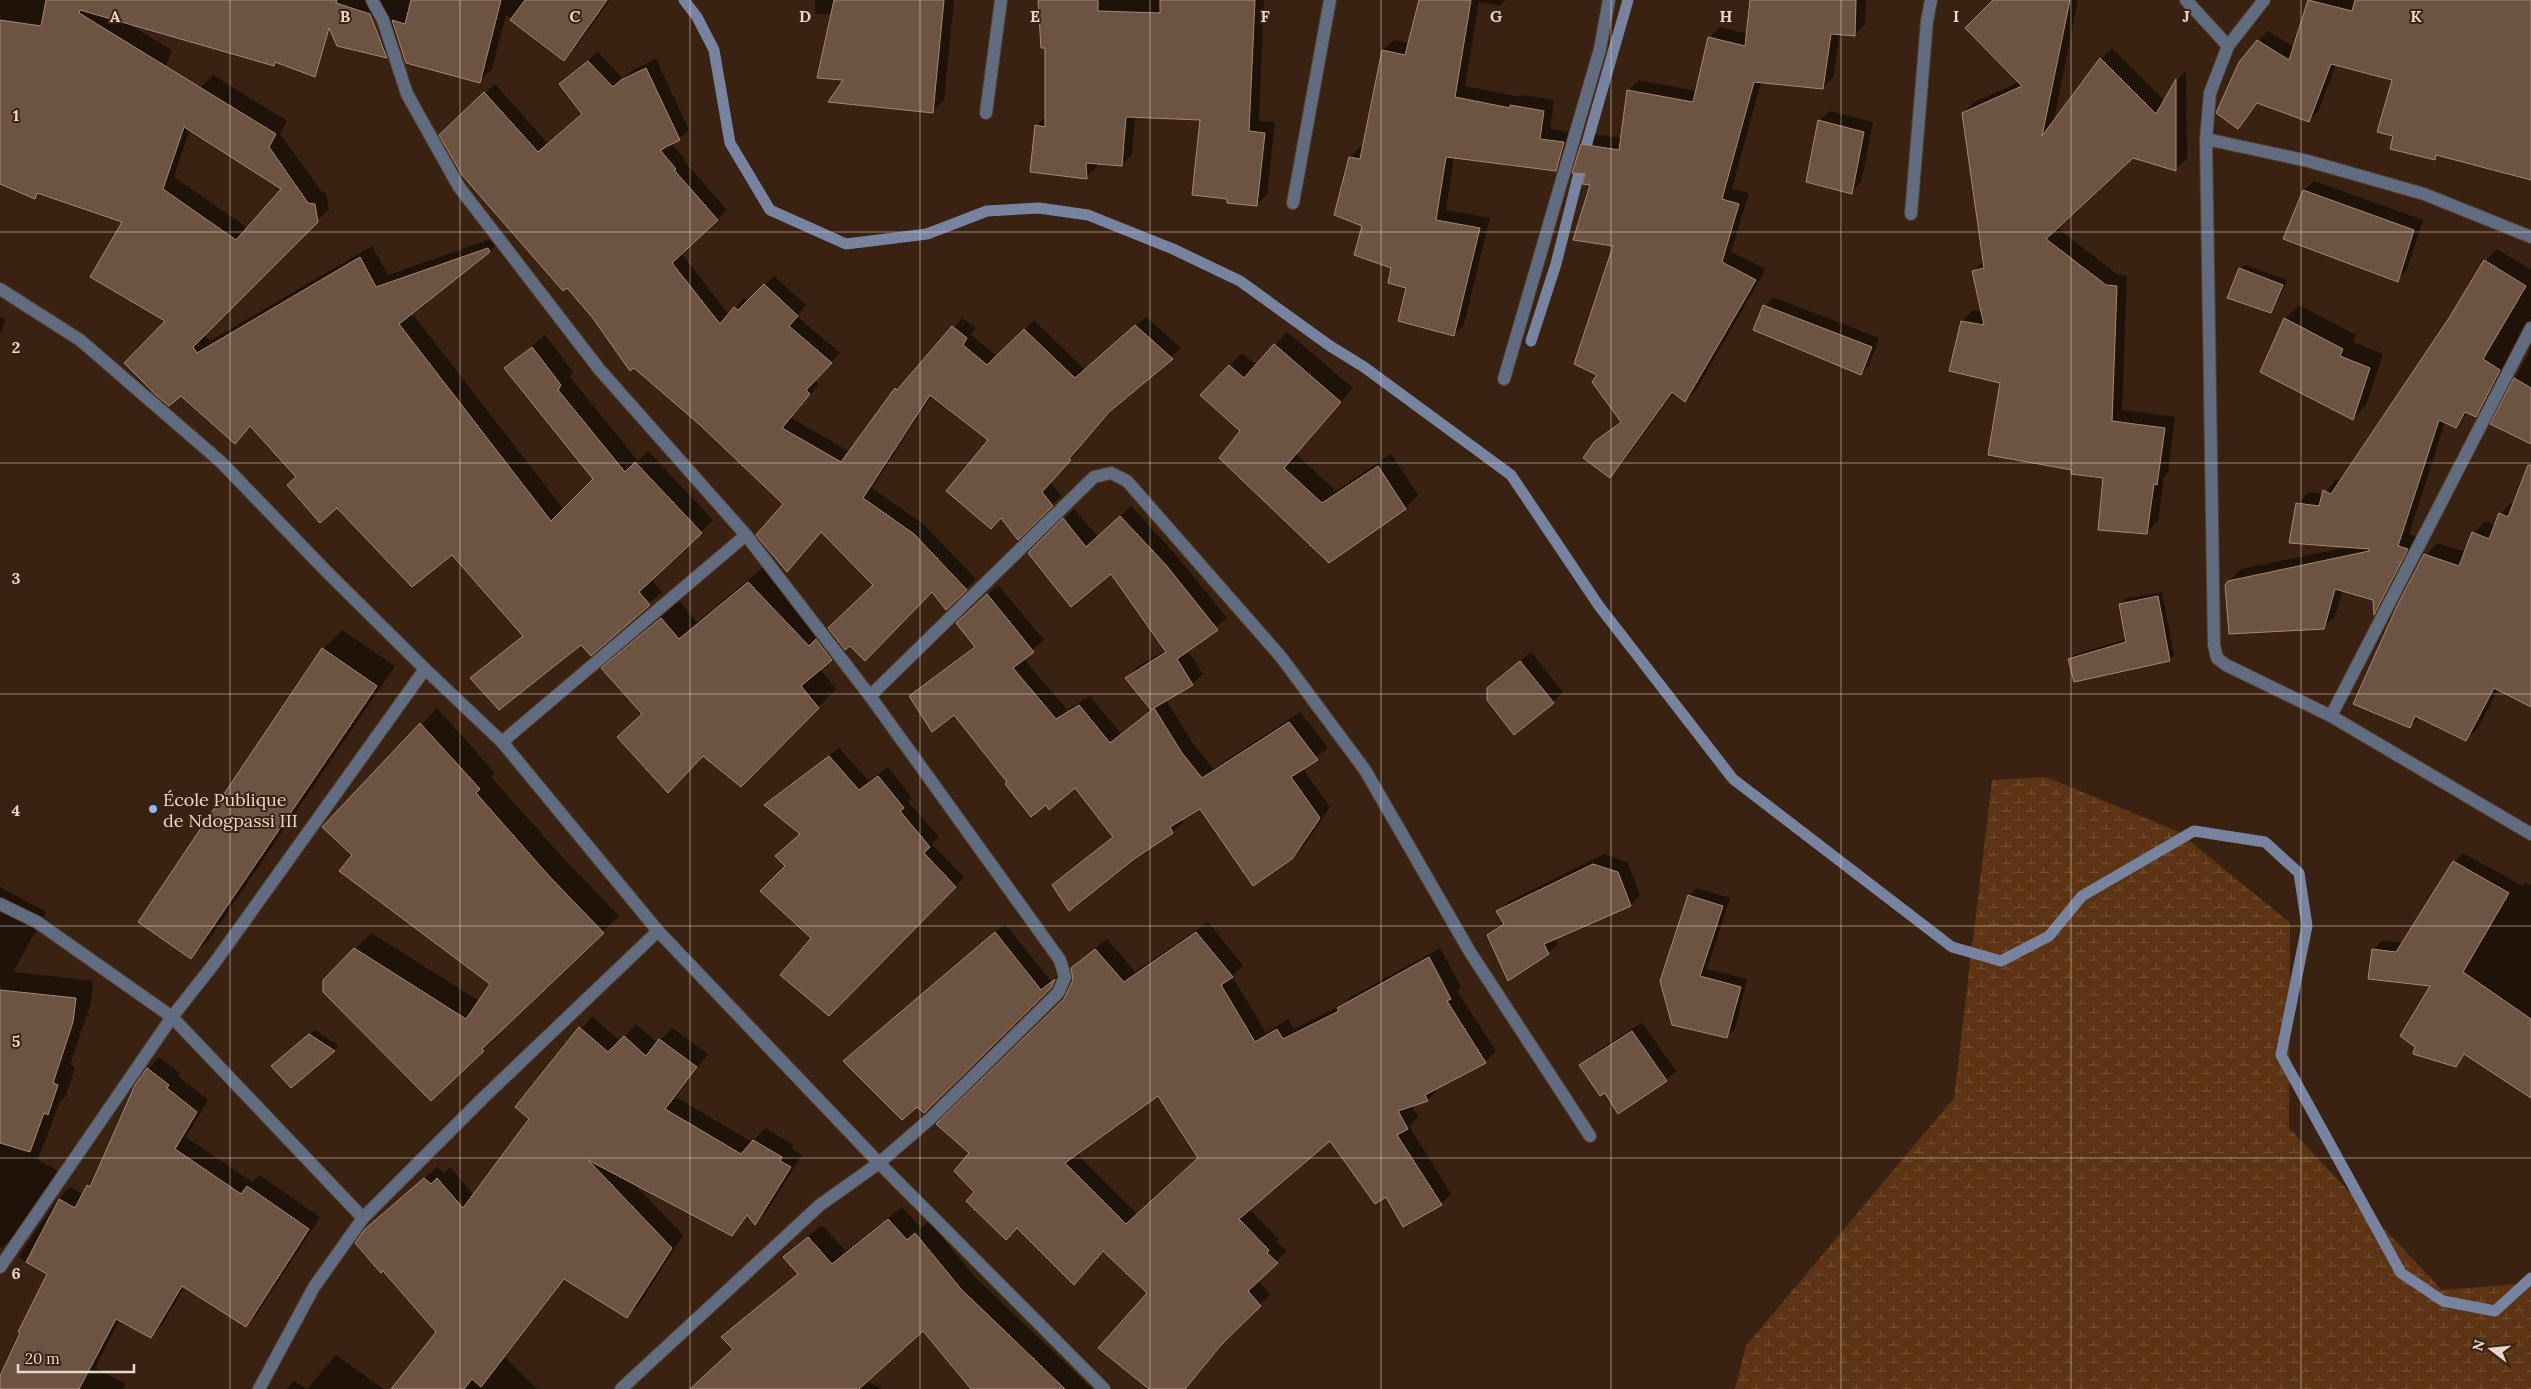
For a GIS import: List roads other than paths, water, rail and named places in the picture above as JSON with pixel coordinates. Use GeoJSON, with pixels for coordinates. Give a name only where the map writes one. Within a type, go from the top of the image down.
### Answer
{"type":"FeatureCollection","features":[{"type":"Feature","properties":{"kind":"street"},"geometry":{"type":"LineString","coordinates":[[372,0],[383,20],[407,94],[458,187],[599,369],[746,535],[870,696],[1060,960],[1066,977],[1058,993],[931,1118],[879,1162],[820,1205],[621,1389]]}},
{"type":"Feature","properties":{"kind":"street"},"geometry":{"type":"LineString","coordinates":[[986,113],[1001,0]]}},
{"type":"Feature","properties":{"kind":"street"},"geometry":{"type":"LineString","coordinates":[[1293,203],[1330,0]]}},
{"type":"Feature","properties":{"kind":"street"},"geometry":{"type":"LineString","coordinates":[[1504,379],[1600,49],[1609,0]]}},
{"type":"Feature","properties":{"kind":"street"},"geometry":{"type":"LineString","coordinates":[[1911,214],[1927,21],[1931,0]]}},
{"type":"Feature","properties":{"kind":"street"},"geometry":{"type":"LineString","coordinates":[[2186,0],[2228,46]]}},
{"type":"Feature","properties":{"kind":"street"},"geometry":{"type":"LineString","coordinates":[[2264,0],[2228,46],[2210,93],[2206,139],[2214,645],[2217,658],[2226,665],[2331,716],[2531,834]]}},
{"type":"Feature","properties":{"kind":"street"},"geometry":{"type":"LineString","coordinates":[[2206,139],[2308,161],[2424,194],[2531,236]]}},
{"type":"Feature","properties":{"kind":"street"},"geometry":{"type":"LineString","coordinates":[[0,289],[80,340],[221,462],[326,571],[502,742],[658,932],[879,1162],[1104,1389]]}},
{"type":"Feature","properties":{"kind":"street"},"geometry":{"type":"LineString","coordinates":[[2331,716],[2531,328]]}},
{"type":"Feature","properties":{"kind":"street"},"geometry":{"type":"LineString","coordinates":[[870,696],[1094,478],[1110,473],[1127,481],[1281,657],[1366,770],[1470,952],[1590,1136]]}},
{"type":"Feature","properties":{"kind":"street"},"geometry":{"type":"LineString","coordinates":[[502,742],[746,535]]}},
{"type":"Feature","properties":{"kind":"street"},"geometry":{"type":"LineString","coordinates":[[0,1266],[172,1017],[213,965],[425,669]]}},
{"type":"Feature","properties":{"kind":"street"},"geometry":{"type":"LineString","coordinates":[[0,904],[37,922],[172,1017],[363,1218]]}},
{"type":"Feature","properties":{"kind":"street"},"geometry":{"type":"LineString","coordinates":[[259,1389],[314,1287],[363,1218],[483,1098],[658,932]]}},
{"type":"Feature","properties":{"kind":"waterway"},"geometry":{"type":"LineString","coordinates":[[684,0],[697,17],[714,50],[730,143],[770,210],[846,244],[927,234],[987,211],[1039,208],[1088,215],[1173,249],[1240,281],[1330,346],[1364,367],[1511,475],[1599,606],[1733,779],[1952,947],[2001,961],[2049,936],[2082,896],[2194,831],[2265,842],[2299,873],[2307,926],[2281,1055],[2401,1273],[2443,1301],[2495,1311],[2531,1278]]}},
{"type":"Feature","properties":{"kind":"waterway"},"geometry":{"type":"LineString","coordinates":[[1531,341],[1556,264],[1583,157],[1628,0]]}},
{"type":"Feature","properties":{"kind":"place","name":"École Publique de Ndogpassi III"},"geometry":{"type":"Point","coordinates":[153,809]}}]}
